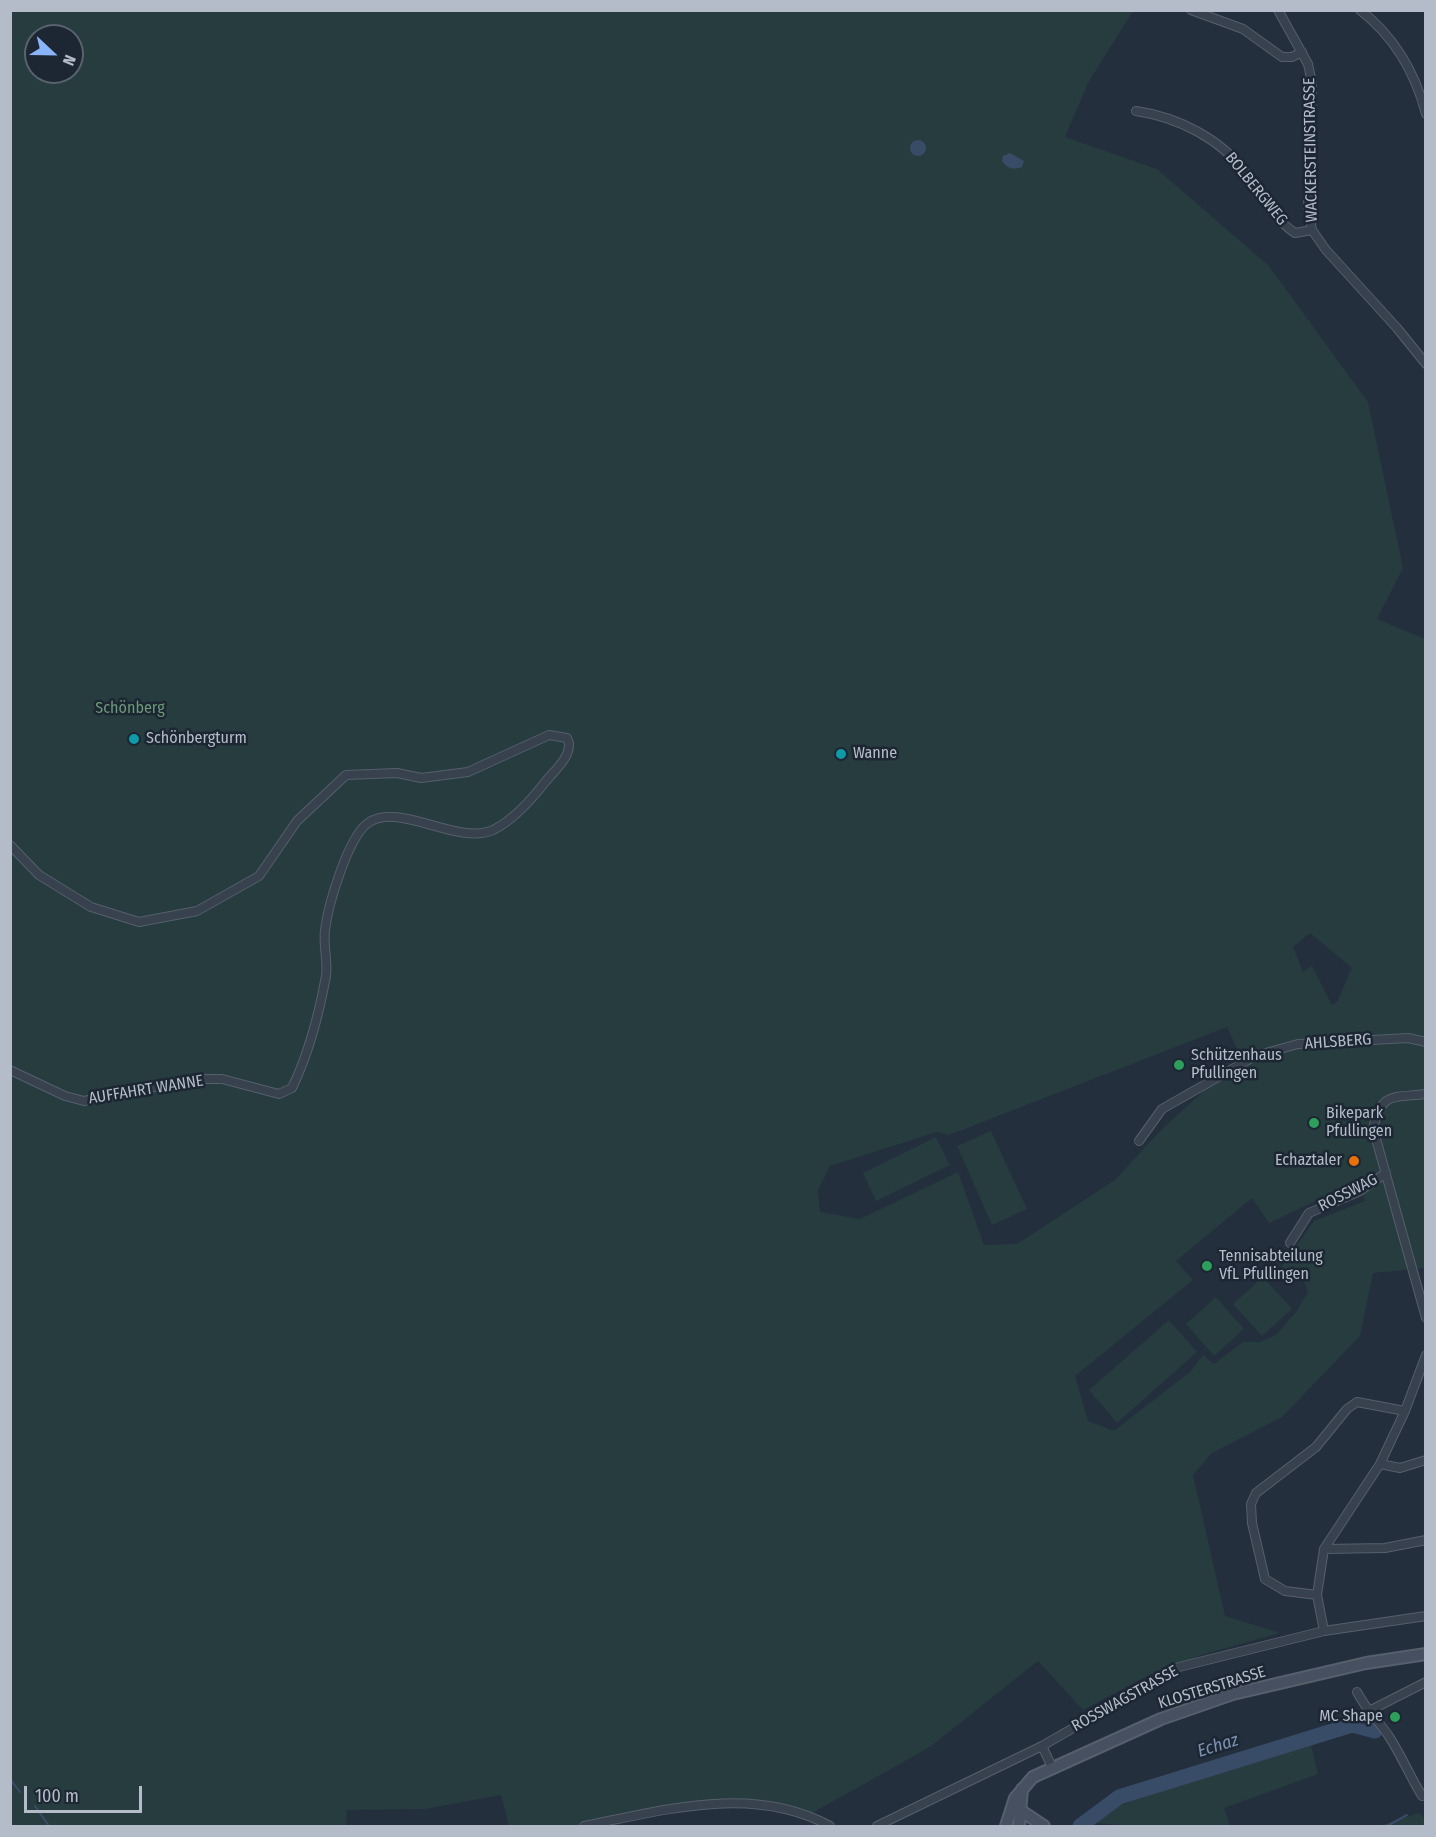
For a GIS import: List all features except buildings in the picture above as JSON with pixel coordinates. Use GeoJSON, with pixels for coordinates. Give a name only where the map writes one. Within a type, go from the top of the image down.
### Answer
{"type":"FeatureCollection","features":[{"type":"Feature","properties":{"kind":"main road","name":"KLOSTERSTRASSE"},"geometry":{"type":"LineString","coordinates":[[1006,1827],[1011,1806],[1033,1777],[1161,1719],[1233,1694],[1366,1663],[1425,1654]]}},
{"type":"Feature","properties":{"kind":"main road"},"geometry":{"type":"LineString","coordinates":[[1019,1827],[1022,1789]]}},
{"type":"Feature","properties":{"kind":"main road"},"geometry":{"type":"LineString","coordinates":[[1020,1810],[1044,1827]]}},
{"type":"Feature","properties":{"kind":"street"},"geometry":{"type":"LineString","coordinates":[[1191,10],[1243,29],[1282,57],[1292,57],[1302,52]]}},
{"type":"Feature","properties":{"kind":"street","name":"WACKERSTEINSTRASSE"},"geometry":{"type":"LineString","coordinates":[[1278,10],[1278,16],[1302,52],[1312,83],[1308,209],[1312,230],[1326,250],[1397,328],[1425,364]]}},
{"type":"Feature","properties":{"kind":"street"},"geometry":{"type":"LineString","coordinates":[[1360,10],[1395,44],[1410,69],[1425,114]]}},
{"type":"Feature","properties":{"kind":"street","name":"BOLBERGWEG"},"geometry":{"type":"LineString","coordinates":[[1136,111],[1151,113],[1212,139],[1233,156],[1281,224],[1295,233],[1312,230]]}},
{"type":"Feature","properties":{"kind":"street","name":"AUFFAHRT WANNE"},"geometry":{"type":"LineString","coordinates":[[10,846],[39,875],[91,907],[139,922],[198,911],[259,876],[297,820],[346,775],[397,773],[422,778],[468,772],[549,735],[567,738],[569,748],[566,756],[532,800],[493,830],[464,832],[391,817],[371,820],[360,829],[332,891],[324,932],[327,973],[313,1034],[292,1088],[279,1094],[222,1079],[193,1079],[84,1101],[64,1096],[10,1070]]}},
{"type":"Feature","properties":{"kind":"street","name":"AHLSBERG"},"geometry":{"type":"LineString","coordinates":[[1139,1141],[1162,1109],[1255,1056],[1298,1044],[1408,1038],[1425,1042]]}},
{"type":"Feature","properties":{"kind":"street"},"geometry":{"type":"LineString","coordinates":[[1425,1094],[1388,1099],[1378,1106],[1372,1128],[1425,1318]]}},
{"type":"Feature","properties":{"kind":"street","name":"ROSSWAG"},"geometry":{"type":"LineString","coordinates":[[1290,1243],[1309,1213],[1358,1192],[1386,1173]]}},
{"type":"Feature","properties":{"kind":"street"},"geometry":{"type":"LineString","coordinates":[[1324,1631],[1317,1595],[1324,1549],[1380,1464],[1405,1411],[1425,1355]]}},
{"type":"Feature","properties":{"kind":"street"},"geometry":{"type":"LineString","coordinates":[[1317,1595],[1285,1591],[1265,1579],[1254,1535],[1251,1509],[1253,1498],[1261,1488],[1316,1447],[1347,1409],[1357,1402],[1405,1411]]}},
{"type":"Feature","properties":{"kind":"street"},"geometry":{"type":"LineString","coordinates":[[1380,1464],[1400,1468],[1425,1461]]}},
{"type":"Feature","properties":{"kind":"street"},"geometry":{"type":"LineString","coordinates":[[1324,1549],[1385,1548],[1425,1540]]}},
{"type":"Feature","properties":{"kind":"street","name":"ROSSWAGSTRASSE"},"geometry":{"type":"LineString","coordinates":[[877,1827],[1042,1746],[1179,1667],[1324,1631],[1425,1616]]}},
{"type":"Feature","properties":{"kind":"street"},"geometry":{"type":"LineString","coordinates":[[1370,1711],[1425,1682]]}},
{"type":"Feature","properties":{"kind":"street"},"geometry":{"type":"LineString","coordinates":[[1358,1692],[1393,1743],[1422,1797],[1425,1795]]}},
{"type":"Feature","properties":{"kind":"street"},"geometry":{"type":"LineString","coordinates":[[1042,1746],[1052,1767]]}},
{"type":"Feature","properties":{"kind":"street"},"geometry":{"type":"LineString","coordinates":[[584,1827],[690,1806],[742,1802],[792,1809],[830,1827]]}},
{"type":"Feature","properties":{"kind":"green space","name":"Schönberg"},"geometry":{"type":"Polygon","coordinates":[[[11,11],[1133,11],[1088,83],[1065,137],[1157,169],[1269,266],[1368,402],[1403,568],[1377,619],[1425,639],[1425,1268],[1373,1273],[1360,1336],[1282,1417],[1212,1453],[1193,1475],[1225,1616],[1280,1633],[1201,1655],[1147,1676],[1083,1710],[1038,1661],[930,1747],[814,1812],[811,1817],[768,1804],[690,1806],[584,1826],[509,1826],[501,1795],[425,1809],[347,1810],[346,1826],[11,1826],[11,11]],[[1310,933],[1293,947],[1303,972],[1312,966],[1332,1005],[1337,1002],[1352,968],[1310,933]],[[1227,1027],[949,1135],[937,1132],[830,1166],[818,1190],[820,1212],[860,1219],[958,1172],[984,1245],[1017,1244],[1115,1180],[1161,1130],[1241,1057],[1227,1027]],[[1356,1182],[1269,1223],[1252,1198],[1176,1261],[1193,1280],[1075,1376],[1088,1421],[1114,1431],[1191,1371],[1203,1355],[1214,1364],[1243,1342],[1260,1342],[1276,1335],[1296,1312],[1308,1292],[1299,1267],[1290,1283],[1275,1276],[1314,1221],[1365,1201],[1356,1182]]]}},
{"type":"Feature","properties":{"kind":"green space"},"geometry":{"type":"Polygon","coordinates":[[[991,1131],[1027,1209],[992,1225],[957,1146],[991,1131]]]}},
{"type":"Feature","properties":{"kind":"green space"},"geometry":{"type":"Polygon","coordinates":[[[936,1137],[950,1165],[876,1201],[863,1173],[936,1137]]]}},
{"type":"Feature","properties":{"kind":"green space"},"geometry":{"type":"Polygon","coordinates":[[[1263,1277],[1292,1309],[1262,1336],[1233,1304],[1263,1277]]]}},
{"type":"Feature","properties":{"kind":"green space"},"geometry":{"type":"Polygon","coordinates":[[[1216,1297],[1244,1329],[1214,1356],[1186,1324],[1216,1297]]]}},
{"type":"Feature","properties":{"kind":"green space"},"geometry":{"type":"Polygon","coordinates":[[[1169,1320],[1197,1352],[1117,1423],[1089,1390],[1169,1320]]]}},
{"type":"Feature","properties":{"kind":"green space"},"geometry":{"type":"Polygon","coordinates":[[[1310,1741],[1318,1774],[1224,1808],[1230,1826],[1135,1826],[1094,1823],[1112,1808],[1310,1741]]]}},
{"type":"Feature","properties":{"kind":"green space"},"geometry":{"type":"Polygon","coordinates":[[[1419,1813],[1425,1819],[1425,1826],[1380,1826],[1419,1813]]]}},
{"type":"Feature","properties":{"kind":"water"},"geometry":{"type":"Polygon","coordinates":[[[918,140],[926,148],[918,156],[910,148],[918,140]]]}},
{"type":"Feature","properties":{"kind":"water"},"geometry":{"type":"Polygon","coordinates":[[[1010,153],[1024,161],[1022,167],[1011,168],[1004,164],[1003,156],[1010,153]]]}},
{"type":"Feature","properties":{"kind":"waterway","name":"Echaz"},"geometry":{"type":"LineString","coordinates":[[1080,1826],[1119,1797],[1352,1725],[1375,1731]]}},
{"type":"Feature","properties":{"kind":"waterway"},"geometry":{"type":"LineString","coordinates":[[10,1779],[20,1792]]}},
{"type":"Feature","properties":{"kind":"waterway"},"geometry":{"type":"LineString","coordinates":[[35,1806],[49,1826]]}},
{"type":"Feature","properties":{"kind":"waterway"},"geometry":{"type":"LineString","coordinates":[[1387,1826],[1407,1815]]}},
{"type":"Feature","properties":{"kind":"place","name":"Schönbergturm"},"geometry":{"type":"Point","coordinates":[134,739]}},
{"type":"Feature","properties":{"kind":"place","name":"Wanne"},"geometry":{"type":"Point","coordinates":[841,754]}},
{"type":"Feature","properties":{"kind":"place","name":"Schützenhaus Pfullingen"},"geometry":{"type":"Point","coordinates":[1179,1065]}},
{"type":"Feature","properties":{"kind":"place","name":"Bikepark Pfullingen"},"geometry":{"type":"Point","coordinates":[1314,1123]}},
{"type":"Feature","properties":{"kind":"place","name":"Echaztaler"},"geometry":{"type":"Point","coordinates":[1354,1161]}},
{"type":"Feature","properties":{"kind":"place","name":"Tennisabteilung VfL Pfullingen"},"geometry":{"type":"Point","coordinates":[1207,1266]}},
{"type":"Feature","properties":{"kind":"place","name":"MC Shape"},"geometry":{"type":"Point","coordinates":[1395,1717]}}]}
